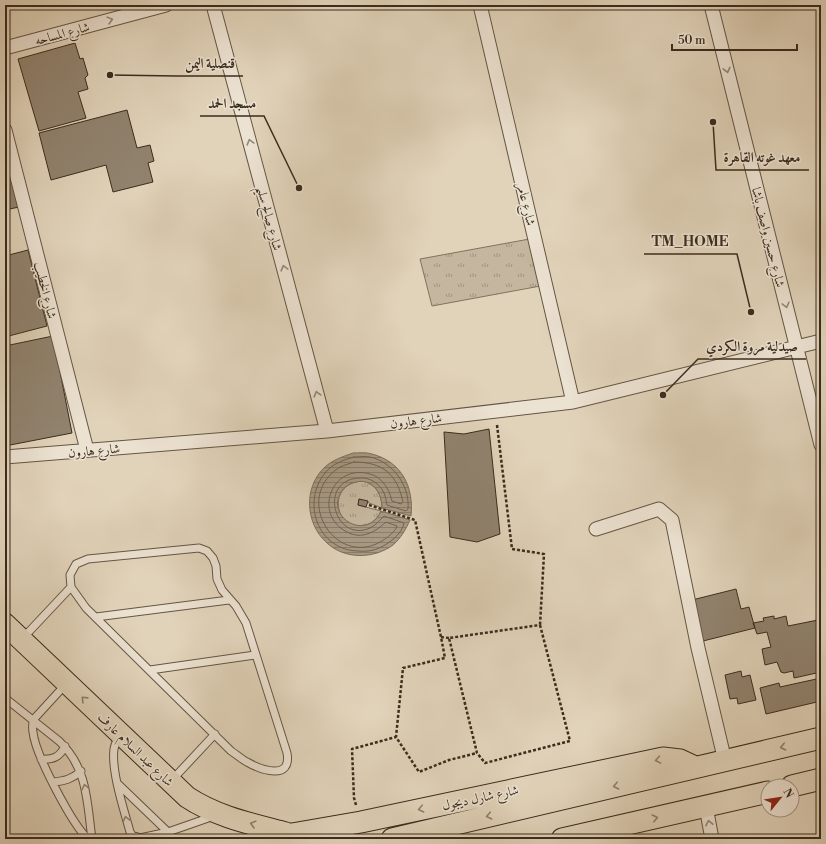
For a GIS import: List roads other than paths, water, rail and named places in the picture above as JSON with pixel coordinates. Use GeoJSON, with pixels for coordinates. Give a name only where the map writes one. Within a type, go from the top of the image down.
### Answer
{"type":"FeatureCollection","features":[{"type":"Feature","properties":{"kind":"main road","name":"شارع عبد السلام عارف"},"geometry":{"type":"LineString","coordinates":[[5,624],[187,797],[197,804],[219,814],[291,834]]}},
{"type":"Feature","properties":{"kind":"main road","name":"شارع شارل ديجول"},"geometry":{"type":"LineString","coordinates":[[392,839],[821,738]]}},
{"type":"Feature","properties":{"kind":"main road","name":"شارع شارل ديجول"},"geometry":{"type":"LineString","coordinates":[[263,839],[361,822],[663,758],[680,760],[695,767]]}},
{"type":"Feature","properties":{"kind":"main road"},"geometry":{"type":"LineString","coordinates":[[800,784],[821,779]]}},
{"type":"Feature","properties":{"kind":"main road"},"geometry":{"type":"LineString","coordinates":[[562,839],[760,794]]}},
{"type":"Feature","properties":{"kind":"street","name":"شارع المساحه"},"geometry":{"type":"LineString","coordinates":[[5,48],[166,5]]}},
{"type":"Feature","properties":{"kind":"street","name":"شارع صالح سليم"},"geometry":{"type":"LineString","coordinates":[[213,5],[327,431]]}},
{"type":"Feature","properties":{"kind":"street","name":"شارع عامر"},"geometry":{"type":"LineString","coordinates":[[480,5],[573,402]]}},
{"type":"Feature","properties":{"kind":"street","name":"شارع حسين واصف باشا"},"geometry":{"type":"LineString","coordinates":[[711,5],[821,445]]}},
{"type":"Feature","properties":{"kind":"street","name":"شارع الخطيب"},"geometry":{"type":"LineString","coordinates":[[5,130],[87,450]]}},
{"type":"Feature","properties":{"kind":"street","name":"شارع هارون"},"geometry":{"type":"LineString","coordinates":[[5,457],[327,431],[573,402],[821,341]]}},
{"type":"Feature","properties":{"kind":"street"},"geometry":{"type":"LineString","coordinates":[[596,529],[660,509],[672,520],[698,648],[725,761]]}},
{"type":"Feature","properties":{"kind":"street"},"geometry":{"type":"LineString","coordinates":[[706,807],[712,839]]}},
{"type":"Feature","properties":{"kind":"lane"},"geometry":{"type":"LineString","coordinates":[[199,548],[207,551],[213,558],[216,566],[217,579],[222,590],[236,606],[246,623],[288,762],[284,769],[277,772],[264,769],[246,762],[232,751],[96,617],[78,598],[72,588],[70,575],[76,564],[88,559],[199,548]]}},
{"type":"Feature","properties":{"kind":"lane"},"geometry":{"type":"LineString","coordinates":[[22,640],[72,588]]}},
{"type":"Feature","properties":{"kind":"lane"},"geometry":{"type":"LineString","coordinates":[[96,617],[230,600]]}},
{"type":"Feature","properties":{"kind":"lane"},"geometry":{"type":"LineString","coordinates":[[150,670],[255,655]]}},
{"type":"Feature","properties":{"kind":"lane"},"geometry":{"type":"LineString","coordinates":[[68,683],[33,720],[33,733],[41,759],[73,820],[81,833],[88,839]]}},
{"type":"Feature","properties":{"kind":"lane"},"geometry":{"type":"LineString","coordinates":[[5,698],[65,746],[81,771],[86,790],[92,839]]}},
{"type":"Feature","properties":{"kind":"lane"},"geometry":{"type":"LineString","coordinates":[[120,734],[114,749],[117,783],[132,835],[140,838],[168,832],[219,814]]}},
{"type":"Feature","properties":{"kind":"lane"},"geometry":{"type":"LineString","coordinates":[[170,782],[215,734]]}},
{"type":"Feature","properties":{"kind":"lane"},"geometry":{"type":"LineString","coordinates":[[41,759],[48,760],[56,758],[62,753],[65,746]]}},
{"type":"Feature","properties":{"kind":"lane"},"geometry":{"type":"LineString","coordinates":[[53,782],[63,782],[73,778],[81,771]]}},
{"type":"Feature","properties":{"kind":"lane"},"geometry":{"type":"LineString","coordinates":[[117,783],[168,832]]}},
{"type":"Feature","properties":{"kind":"water"},"geometry":{"type":"Polygon","coordinates":[[[353,453],[370,453],[391,463],[398,469],[408,486],[411,505],[411,516],[382,508],[382,502],[378,492],[367,482],[362,481],[354,483],[342,490],[338,502],[339,510],[343,518],[350,523],[367,525],[375,520],[381,511],[410,520],[403,533],[393,545],[377,553],[359,556],[341,552],[326,542],[314,526],[310,506],[310,495],[317,476],[330,463],[353,453]]]}},
{"type":"Feature","properties":{"kind":"place","name":"قنصلية اليمن"},"geometry":{"type":"Point","coordinates":[110,75]}},
{"type":"Feature","properties":{"kind":"place","name":"معهد غوته القاهرة"},"geometry":{"type":"Point","coordinates":[713,122]}},
{"type":"Feature","properties":{"kind":"place","name":"مسجد الحمد"},"geometry":{"type":"Point","coordinates":[299,188]}},
{"type":"Feature","properties":{"kind":"place","name":"TM_HOME"},"geometry":{"type":"Point","coordinates":[751,312]}},
{"type":"Feature","properties":{"kind":"place","name":"صيدلية مروة الكردي"},"geometry":{"type":"Point","coordinates":[663,395]}}]}
